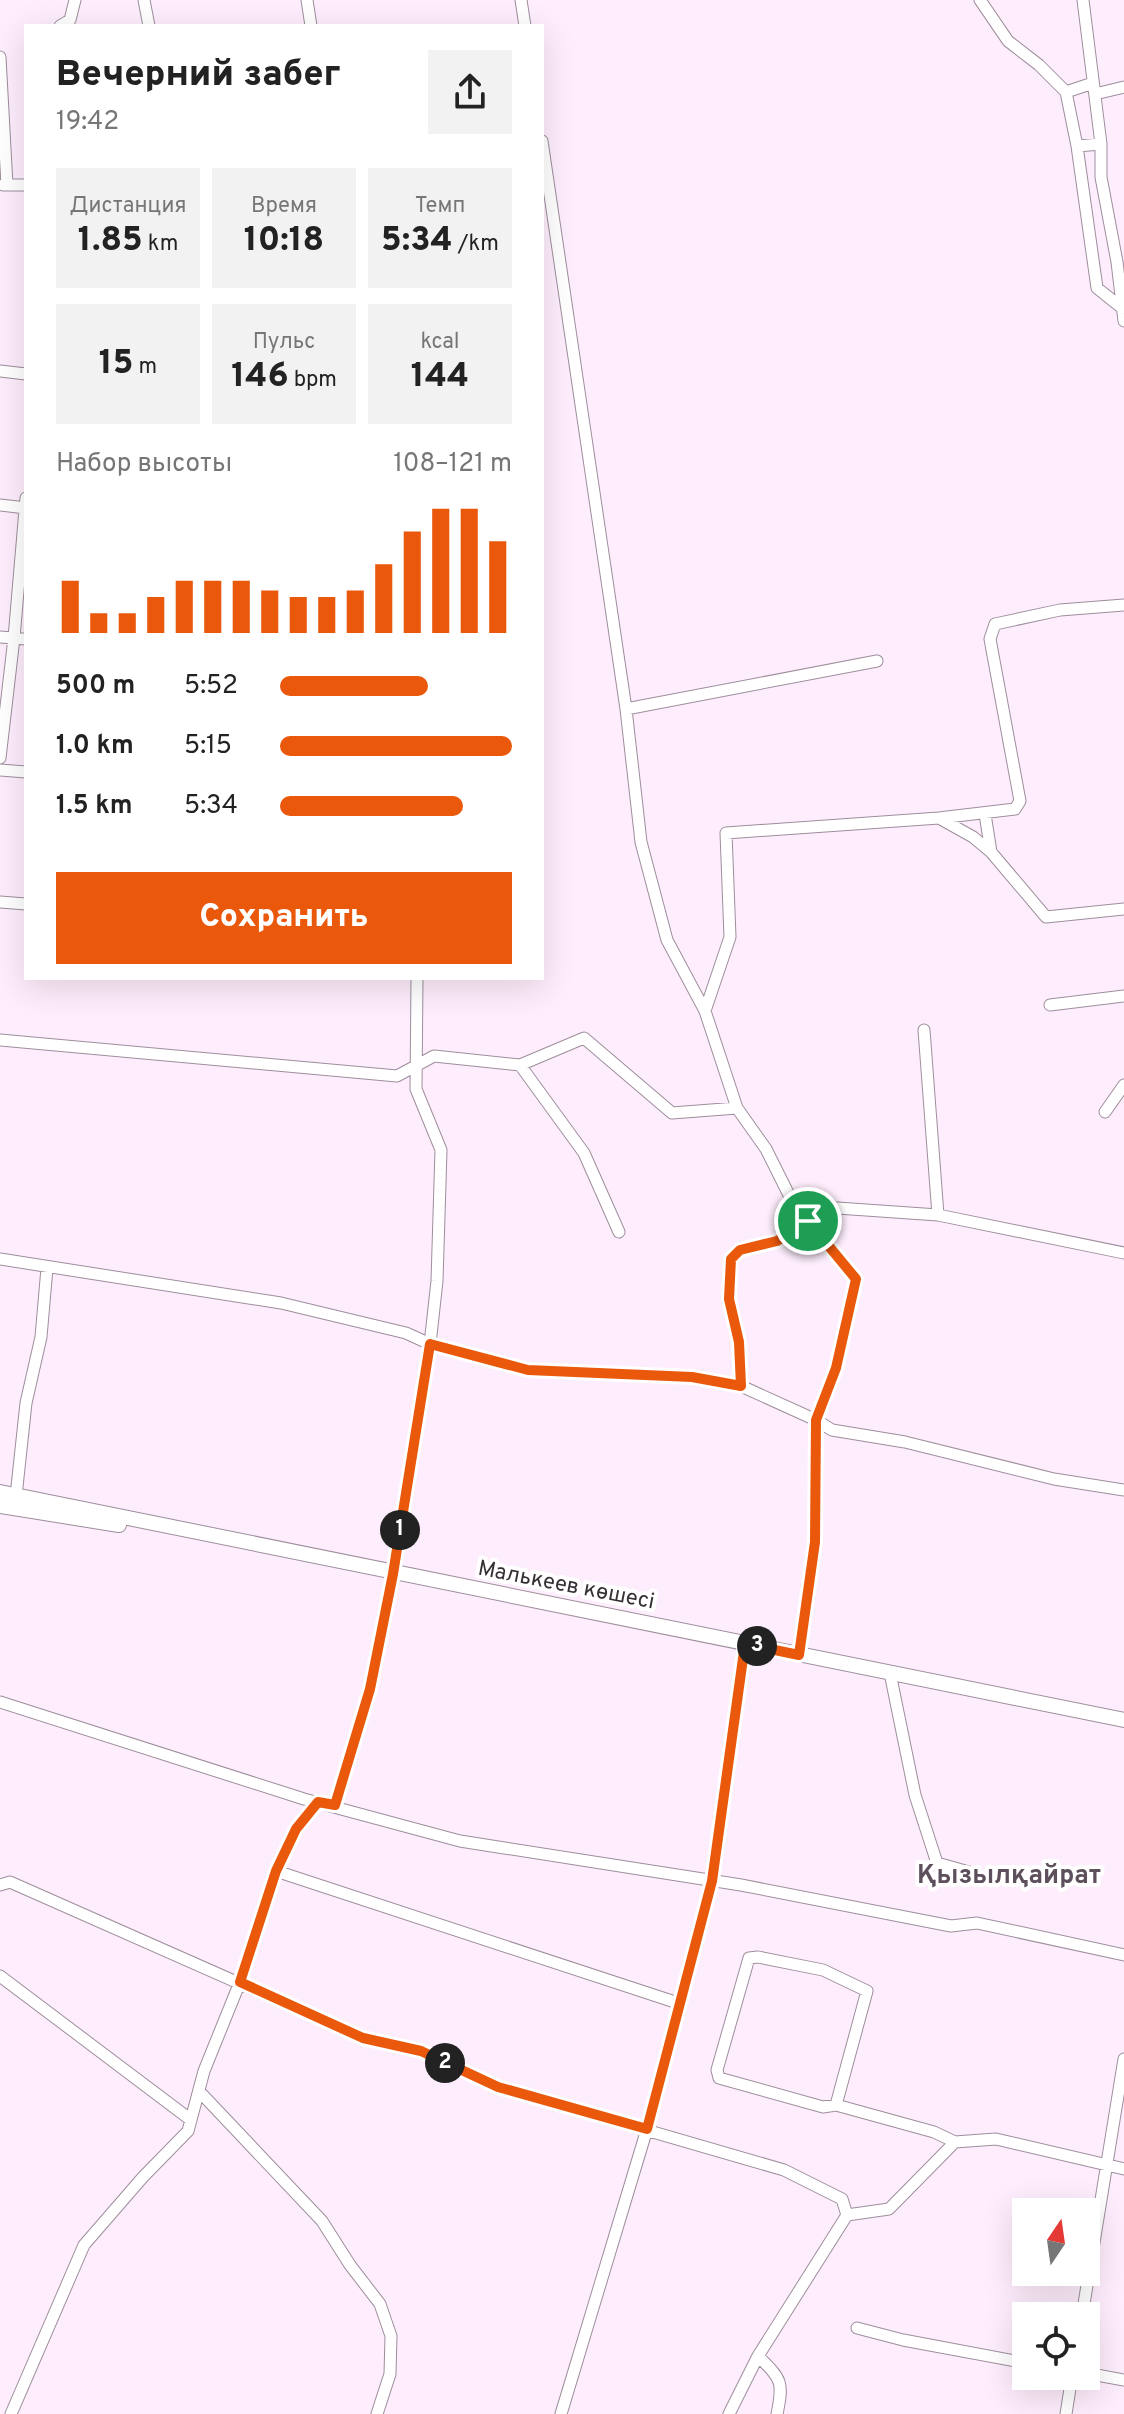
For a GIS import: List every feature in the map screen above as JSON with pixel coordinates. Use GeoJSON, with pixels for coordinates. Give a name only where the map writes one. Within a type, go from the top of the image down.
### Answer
{"type":"FeatureCollection","features":[{"type":"Feature","properties":{"kind":"main road","name":"Малькеев көшесі"},"geometry":{"type":"LineString","coordinates":[[0,1492],[1124,1720]]}},
{"type":"Feature","properties":{"kind":"main road"},"geometry":{"type":"LineString","coordinates":[[0,1506],[242,1542]]}},
{"type":"Feature","properties":{"kind":"street"},"geometry":{"type":"LineString","coordinates":[[63,24],[70,20],[75,0]]}},
{"type":"Feature","properties":{"kind":"street"},"geometry":{"type":"LineString","coordinates":[[144,0],[149,24]]}},
{"type":"Feature","properties":{"kind":"street"},"geometry":{"type":"LineString","coordinates":[[307,0],[311,24]]}},
{"type":"Feature","properties":{"kind":"street"},"geometry":{"type":"LineString","coordinates":[[521,0],[525,24]]}},
{"type":"Feature","properties":{"kind":"street"},"geometry":{"type":"LineString","coordinates":[[980,0],[1008,41],[1039,65],[1066,92],[1077,146],[1097,288],[1122,308]]}},
{"type":"Feature","properties":{"kind":"street"},"geometry":{"type":"LineString","coordinates":[[1083,0],[1101,144],[1101,177],[1120,261],[1124,321]]}},
{"type":"Feature","properties":{"kind":"street"},"geometry":{"type":"LineString","coordinates":[[0,57],[4,186],[24,185]]}},
{"type":"Feature","properties":{"kind":"street"},"geometry":{"type":"LineString","coordinates":[[1066,92],[1124,87]]}},
{"type":"Feature","properties":{"kind":"street"},"geometry":{"type":"LineString","coordinates":[[1077,146],[1101,144]]}},
{"type":"Feature","properties":{"kind":"street"},"geometry":{"type":"LineString","coordinates":[[544,155],[626,709],[641,842],[659,912],[667,940],[705,1011],[737,1108],[766,1149],[794,1205],[856,1279],[836,1368],[816,1420],[815,1542],[799,1655]]}},
{"type":"Feature","properties":{"kind":"street"},"geometry":{"type":"LineString","coordinates":[[0,371],[24,374]]}},
{"type":"Feature","properties":{"kind":"street"},"geometry":{"type":"LineString","coordinates":[[0,505],[24,505]]}},
{"type":"Feature","properties":{"kind":"street"},"geometry":{"type":"LineString","coordinates":[[0,758],[20,639],[24,550]]}},
{"type":"Feature","properties":{"kind":"street"},"geometry":{"type":"LineString","coordinates":[[705,1011],[730,937],[726,833],[939,818],[1015,809],[1020,801],[990,639],[995,624],[1060,610],[1124,605]]}},
{"type":"Feature","properties":{"kind":"street"},"geometry":{"type":"LineString","coordinates":[[0,637],[20,639]]}},
{"type":"Feature","properties":{"kind":"street"},"geometry":{"type":"LineString","coordinates":[[626,709],[877,661]]}},
{"type":"Feature","properties":{"kind":"street"},"geometry":{"type":"LineString","coordinates":[[0,770],[24,772]]}},
{"type":"Feature","properties":{"kind":"street"},"geometry":{"type":"LineString","coordinates":[[985,814],[991,852]]}},
{"type":"Feature","properties":{"kind":"street"},"geometry":{"type":"LineString","coordinates":[[939,818],[973,837],[991,852],[1046,917],[1124,909]]}},
{"type":"Feature","properties":{"kind":"street"},"geometry":{"type":"LineString","coordinates":[[0,902],[24,904]]}},
{"type":"Feature","properties":{"kind":"street"},"geometry":{"type":"LineString","coordinates":[[335,1805],[370,1689],[393,1574],[430,1344],[437,1281],[441,1150],[416,1089],[417,980]]}},
{"type":"Feature","properties":{"kind":"street"},"geometry":{"type":"LineString","coordinates":[[1050,1005],[1124,996]]}},
{"type":"Feature","properties":{"kind":"street"},"geometry":{"type":"LineString","coordinates":[[924,1030],[938,1215]]}},
{"type":"Feature","properties":{"kind":"street"},"geometry":{"type":"LineString","coordinates":[[397,1076],[434,1056],[520,1065],[584,1038],[672,1113],[737,1108]]}},
{"type":"Feature","properties":{"kind":"street"},"geometry":{"type":"LineString","coordinates":[[416,1039],[434,1056]]}},
{"type":"Feature","properties":{"kind":"street"},"geometry":{"type":"LineString","coordinates":[[0,1040],[397,1076],[416,1089]]}},
{"type":"Feature","properties":{"kind":"street"},"geometry":{"type":"LineString","coordinates":[[520,1065],[584,1153],[619,1232]]}},
{"type":"Feature","properties":{"kind":"street"},"geometry":{"type":"LineString","coordinates":[[1105,1112],[1124,1085]]}},
{"type":"Feature","properties":{"kind":"street"},"geometry":{"type":"LineString","coordinates":[[794,1205],[938,1215],[1124,1253]]}},
{"type":"Feature","properties":{"kind":"street"},"geometry":{"type":"LineString","coordinates":[[741,1386],[739,1342],[729,1299],[731,1259],[740,1250],[777,1241],[808,1221]]}},
{"type":"Feature","properties":{"kind":"street"},"geometry":{"type":"LineString","coordinates":[[0,1259],[281,1303],[406,1333],[430,1344],[528,1370],[692,1377],[741,1386],[832,1430],[905,1442],[1054,1479],[1124,1490]]}},
{"type":"Feature","properties":{"kind":"street"},"geometry":{"type":"LineString","coordinates":[[16,1496],[26,1403],[41,1337],[47,1268]]}},
{"type":"Feature","properties":{"kind":"street"},"geometry":{"type":"LineString","coordinates":[[561,2414],[647,2129],[712,1881],[745,1644]]}},
{"type":"Feature","properties":{"kind":"street"},"geometry":{"type":"LineString","coordinates":[[890,1673],[915,1795],[937,1863],[976,1874]]}},
{"type":"Feature","properties":{"kind":"street"},"geometry":{"type":"LineString","coordinates":[[0,1702],[318,1802],[460,1841],[712,1881],[951,1926],[977,1923],[1124,1955]]}},
{"type":"Feature","properties":{"kind":"street"},"geometry":{"type":"LineString","coordinates":[[11,2414],[84,2245],[188,2131],[219,2030],[240,1982],[276,1871],[296,1829],[318,1802]]}},
{"type":"Feature","properties":{"kind":"street"},"geometry":{"type":"LineString","coordinates":[[276,1871],[681,2004]]}},
{"type":"Feature","properties":{"kind":"street"},"geometry":{"type":"LineString","coordinates":[[0,1885],[10,1882],[363,2038],[421,2051],[498,2087],[784,2170],[842,2199],[847,2215]]}},
{"type":"Feature","properties":{"kind":"street"},"geometry":{"type":"LineString","coordinates":[[836,2105],[867,1991],[823,1970],[758,1957],[749,1958],[717,2070],[719,2078],[823,2107],[836,2105],[934,2132],[955,2142],[996,2139],[1124,2169]]}},
{"type":"Feature","properties":{"kind":"street"},"geometry":{"type":"LineString","coordinates":[[0,1976],[191,2120]]}},
{"type":"Feature","properties":{"kind":"street"},"geometry":{"type":"LineString","coordinates":[[1084,2302],[1124,2059]]}},
{"type":"Feature","properties":{"kind":"street"},"geometry":{"type":"LineString","coordinates":[[199,2091],[322,2221],[380,2304],[391,2336],[390,2374],[377,2414]]}},
{"type":"Feature","properties":{"kind":"street"},"geometry":{"type":"LineString","coordinates":[[729,2414],[758,2356],[847,2215],[889,2209],[955,2142]]}},
{"type":"Feature","properties":{"kind":"street"},"geometry":{"type":"LineString","coordinates":[[857,2328],[1012,2360]]}},
{"type":"Feature","properties":{"kind":"street"},"geometry":{"type":"LineString","coordinates":[[758,2356],[777,2374],[780,2388],[777,2414]]}},
{"type":"Feature","properties":{"kind":"street"},"geometry":{"type":"LineString","coordinates":[[1100,2376],[1124,2380]]}},
{"type":"Feature","properties":{"kind":"street"},"geometry":{"type":"LineString","coordinates":[[1066,2414],[1070,2390]]}},
{"type":"Feature","properties":{"kind":"district","name":"Қызылқайрат"},"geometry":{"type":"Point","coordinates":[1009,1876]}},
{"type":"Feature","properties":{"kind":"route"},"geometry":{"type":"LineString","coordinates":[[808,1221],[856,1279],[836,1368],[816,1420],[815,1542],[799,1655],[745,1644],[712,1881],[647,2129],[498,2087],[421,2051],[363,2038],[240,1982],[276,1871],[296,1829],[318,1802],[335,1805],[370,1689],[393,1574],[430,1344],[528,1370],[692,1377],[741,1386],[739,1342],[729,1299],[731,1259],[740,1250],[777,1241],[808,1221]]}}]}
